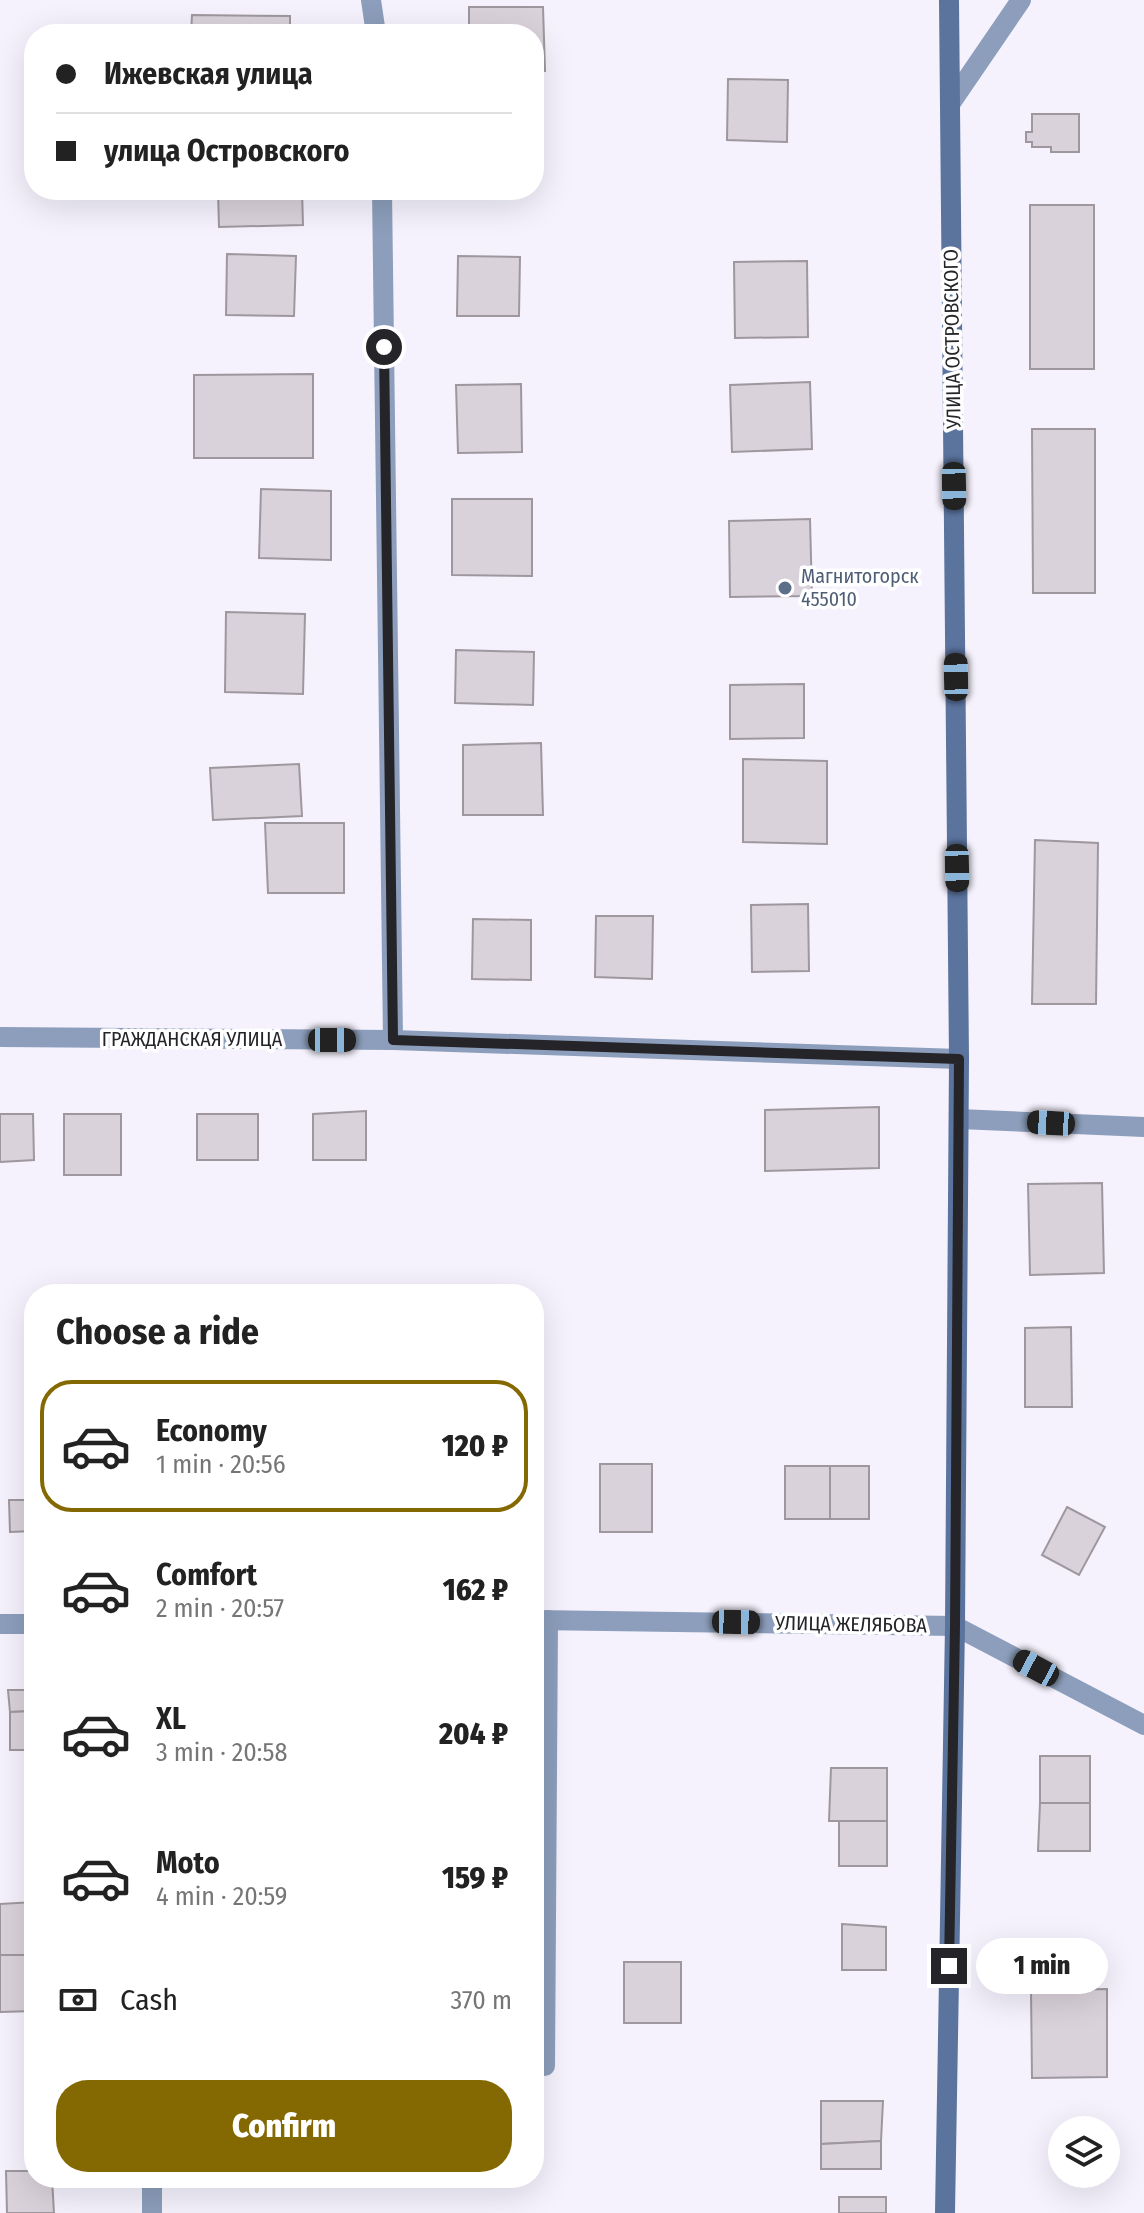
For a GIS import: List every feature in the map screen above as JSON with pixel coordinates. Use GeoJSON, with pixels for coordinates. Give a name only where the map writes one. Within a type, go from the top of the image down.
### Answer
{"type":"FeatureCollection","features":[{"type":"Feature","properties":{"kind":"street"},"geometry":{"type":"LineString","coordinates":[[371,0],[375,24]]}},
{"type":"Feature","properties":{"kind":"street","name":"УЛИЦА ОСТРОВСКОГО"},"geometry":{"type":"LineString","coordinates":[[945,2213],[955,1626],[959,1119],[949,0]]}},
{"type":"Feature","properties":{"kind":"street"},"geometry":{"type":"LineString","coordinates":[[950,104],[1021,0]]}},
{"type":"Feature","properties":{"kind":"street"},"geometry":{"type":"LineString","coordinates":[[382,200],[393,1040]]}},
{"type":"Feature","properties":{"kind":"street","name":"ГРАЖДАНСКАЯ УЛИЦА"},"geometry":{"type":"LineString","coordinates":[[0,1037],[393,1040],[959,1059]]}},
{"type":"Feature","properties":{"kind":"street"},"geometry":{"type":"LineString","coordinates":[[959,1119],[1144,1127]]}},
{"type":"Feature","properties":{"kind":"street","name":"УЛИЦА ЖЕЛЯБОВА"},"geometry":{"type":"LineString","coordinates":[[544,1620],[955,1626],[1144,1725]]}},
{"type":"Feature","properties":{"kind":"street"},"geometry":{"type":"LineString","coordinates":[[0,1624],[24,1624]]}},
{"type":"Feature","properties":{"kind":"street"},"geometry":{"type":"LineString","coordinates":[[544,1954],[545,2066]]}},
{"type":"Feature","properties":{"kind":"street"},"geometry":{"type":"LineString","coordinates":[[152,2188],[152,2213]]}},
{"type":"Feature","properties":{"kind":"building"},"geometry":{"type":"Polygon","coordinates":[[[469,7],[543,7],[544,24],[469,24],[469,7]]]}},
{"type":"Feature","properties":{"kind":"building"},"geometry":{"type":"Polygon","coordinates":[[[192,15],[290,16],[290,24],[192,24],[192,15]]]}},
{"type":"Feature","properties":{"kind":"building"},"geometry":{"type":"Polygon","coordinates":[[[728,79],[788,80],[787,142],[727,140],[728,79]]]}},
{"type":"Feature","properties":{"kind":"building"},"geometry":{"type":"Polygon","coordinates":[[[1032,114],[1079,114],[1079,152],[1051,152],[1051,147],[1032,147],[1032,142],[1026,142],[1026,132],[1032,132],[1032,114]]]}},
{"type":"Feature","properties":{"kind":"building"},"geometry":{"type":"Polygon","coordinates":[[[218,200],[302,200],[303,225],[219,227],[218,200]]]}},
{"type":"Feature","properties":{"kind":"building"},"geometry":{"type":"Polygon","coordinates":[[[1030,205],[1094,205],[1094,369],[1030,369],[1030,205]]]}},
{"type":"Feature","properties":{"kind":"building"},"geometry":{"type":"Polygon","coordinates":[[[227,254],[296,256],[294,316],[226,315],[227,254]]]}},
{"type":"Feature","properties":{"kind":"building"},"geometry":{"type":"Polygon","coordinates":[[[458,256],[520,257],[519,316],[457,316],[458,256]]]}},
{"type":"Feature","properties":{"kind":"building"},"geometry":{"type":"Polygon","coordinates":[[[807,261],[808,337],[735,338],[734,262],[807,261]]]}},
{"type":"Feature","properties":{"kind":"building"},"geometry":{"type":"Polygon","coordinates":[[[313,374],[313,458],[194,458],[194,375],[313,374]]]}},
{"type":"Feature","properties":{"kind":"building"},"geometry":{"type":"Polygon","coordinates":[[[810,382],[812,449],[732,452],[730,385],[810,382]]]}},
{"type":"Feature","properties":{"kind":"building"},"geometry":{"type":"Polygon","coordinates":[[[521,384],[522,452],[458,453],[456,385],[521,384]]]}},
{"type":"Feature","properties":{"kind":"building"},"geometry":{"type":"Polygon","coordinates":[[[1032,429],[1095,429],[1095,593],[1033,593],[1032,429]]]}},
{"type":"Feature","properties":{"kind":"building"},"geometry":{"type":"Polygon","coordinates":[[[261,489],[331,491],[331,560],[259,558],[261,489]]]}},
{"type":"Feature","properties":{"kind":"building"},"geometry":{"type":"Polygon","coordinates":[[[452,499],[532,499],[532,576],[452,575],[452,499]]]}},
{"type":"Feature","properties":{"kind":"building"},"geometry":{"type":"Polygon","coordinates":[[[810,519],[812,596],[730,597],[729,521],[810,519]]]}},
{"type":"Feature","properties":{"kind":"building"},"geometry":{"type":"Polygon","coordinates":[[[226,612],[305,614],[303,694],[225,692],[226,612]]]}},
{"type":"Feature","properties":{"kind":"building"},"geometry":{"type":"Polygon","coordinates":[[[456,650],[534,652],[533,705],[455,703],[456,650]]]}},
{"type":"Feature","properties":{"kind":"building"},"geometry":{"type":"Polygon","coordinates":[[[804,684],[804,738],[730,739],[730,685],[804,684]]]}},
{"type":"Feature","properties":{"kind":"building"},"geometry":{"type":"Polygon","coordinates":[[[541,743],[543,815],[463,815],[463,745],[541,743]]]}},
{"type":"Feature","properties":{"kind":"building"},"geometry":{"type":"Polygon","coordinates":[[[743,759],[827,761],[827,844],[743,842],[743,759]]]}},
{"type":"Feature","properties":{"kind":"building"},"geometry":{"type":"Polygon","coordinates":[[[299,764],[302,816],[213,820],[210,768],[299,764]]]}},
{"type":"Feature","properties":{"kind":"building"},"geometry":{"type":"Polygon","coordinates":[[[265,823],[344,823],[344,893],[268,893],[265,823]]]}},
{"type":"Feature","properties":{"kind":"building"},"geometry":{"type":"Polygon","coordinates":[[[1035,840],[1098,843],[1096,1004],[1032,1004],[1035,840]]]}},
{"type":"Feature","properties":{"kind":"building"},"geometry":{"type":"Polygon","coordinates":[[[808,904],[809,971],[752,972],[751,905],[808,904]]]}},
{"type":"Feature","properties":{"kind":"building"},"geometry":{"type":"Polygon","coordinates":[[[596,916],[653,916],[652,979],[595,977],[596,916]]]}},
{"type":"Feature","properties":{"kind":"building"},"geometry":{"type":"Polygon","coordinates":[[[473,919],[531,920],[531,980],[472,979],[473,919]]]}},
{"type":"Feature","properties":{"kind":"building"},"geometry":{"type":"Polygon","coordinates":[[[879,1107],[879,1168],[765,1171],[765,1110],[879,1107]]]}},
{"type":"Feature","properties":{"kind":"building"},"geometry":{"type":"Polygon","coordinates":[[[366,1111],[366,1160],[313,1160],[313,1114],[366,1111]]]}},
{"type":"Feature","properties":{"kind":"building"},"geometry":{"type":"Polygon","coordinates":[[[0,1114],[33,1114],[34,1160],[0,1162],[0,1114]]]}},
{"type":"Feature","properties":{"kind":"building"},"geometry":{"type":"Polygon","coordinates":[[[64,1114],[121,1114],[121,1175],[64,1175],[64,1114]]]}},
{"type":"Feature","properties":{"kind":"building"},"geometry":{"type":"Polygon","coordinates":[[[197,1114],[258,1114],[258,1160],[197,1160],[197,1114]]]}},
{"type":"Feature","properties":{"kind":"building"},"geometry":{"type":"Polygon","coordinates":[[[1102,1183],[1104,1273],[1030,1275],[1028,1184],[1102,1183]]]}},
{"type":"Feature","properties":{"kind":"building"},"geometry":{"type":"Polygon","coordinates":[[[1071,1327],[1072,1407],[1025,1407],[1025,1328],[1071,1327]]]}},
{"type":"Feature","properties":{"kind":"building"},"geometry":{"type":"Polygon","coordinates":[[[600,1464],[652,1464],[652,1532],[600,1532],[600,1464]]]}},
{"type":"Feature","properties":{"kind":"building"},"geometry":{"type":"Polygon","coordinates":[[[785,1466],[830,1466],[830,1519],[785,1519],[785,1466]]]}},
{"type":"Feature","properties":{"kind":"building"},"geometry":{"type":"Polygon","coordinates":[[[830,1466],[869,1466],[869,1519],[830,1519],[830,1466]]]}},
{"type":"Feature","properties":{"kind":"building"},"geometry":{"type":"Polygon","coordinates":[[[9,1500],[24,1500],[24,1531],[10,1532],[9,1500]]]}},
{"type":"Feature","properties":{"kind":"building"},"geometry":{"type":"Polygon","coordinates":[[[1067,1507],[1105,1527],[1079,1575],[1042,1555],[1067,1507]]]}},
{"type":"Feature","properties":{"kind":"building"},"geometry":{"type":"Polygon","coordinates":[[[8,1690],[24,1690],[24,1711],[10,1712],[8,1690]]]}},
{"type":"Feature","properties":{"kind":"building"},"geometry":{"type":"Polygon","coordinates":[[[24,1711],[24,1750],[10,1750],[10,1712],[24,1711]]]}},
{"type":"Feature","properties":{"kind":"building"},"geometry":{"type":"Polygon","coordinates":[[[1040,1756],[1090,1756],[1090,1803],[1040,1803],[1040,1756]]]}},
{"type":"Feature","properties":{"kind":"building"},"geometry":{"type":"Polygon","coordinates":[[[831,1768],[887,1768],[887,1821],[829,1821],[831,1768]]]}},
{"type":"Feature","properties":{"kind":"building"},"geometry":{"type":"Polygon","coordinates":[[[1040,1803],[1090,1803],[1090,1851],[1038,1851],[1040,1803]]]}},
{"type":"Feature","properties":{"kind":"building"},"geometry":{"type":"Polygon","coordinates":[[[839,1821],[887,1821],[887,1866],[839,1866],[839,1821]]]}},
{"type":"Feature","properties":{"kind":"building"},"geometry":{"type":"Polygon","coordinates":[[[24,1903],[24,1955],[0,1955],[0,1904],[24,1903]]]}},
{"type":"Feature","properties":{"kind":"building"},"geometry":{"type":"Polygon","coordinates":[[[842,1924],[886,1927],[886,1970],[842,1970],[842,1924]]]}},
{"type":"Feature","properties":{"kind":"building"},"geometry":{"type":"Polygon","coordinates":[[[0,1955],[24,1955],[24,2011],[0,2012],[0,1955]]]}},
{"type":"Feature","properties":{"kind":"building"},"geometry":{"type":"Polygon","coordinates":[[[624,1962],[681,1962],[681,2023],[624,2023],[624,1962]]]}},
{"type":"Feature","properties":{"kind":"building"},"geometry":{"type":"Polygon","coordinates":[[[1107,1989],[1107,2077],[1032,2078],[1031,1990],[1107,1989]]]}},
{"type":"Feature","properties":{"kind":"building"},"geometry":{"type":"Polygon","coordinates":[[[821,2101],[883,2101],[881,2141],[821,2144],[821,2101]]]}},
{"type":"Feature","properties":{"kind":"building"},"geometry":{"type":"Polygon","coordinates":[[[881,2141],[881,2169],[821,2169],[821,2144],[881,2141]]]}},
{"type":"Feature","properties":{"kind":"building"},"geometry":{"type":"Polygon","coordinates":[[[6,2171],[24,2171],[24,2188],[53,2188],[54,2213],[7,2213],[6,2171]]]}},
{"type":"Feature","properties":{"kind":"building"},"geometry":{"type":"Polygon","coordinates":[[[839,2197],[886,2197],[886,2213],[839,2213],[839,2197]]]}},
{"type":"Feature","properties":{"kind":"place","name":"Магнитогорск 455010"},"geometry":{"type":"Point","coordinates":[785,588]}},
{"type":"Feature","properties":{"kind":"route"},"geometry":{"type":"LineString","coordinates":[[384,347],[393,1040],[959,1059],[949,1966]]}}]}
